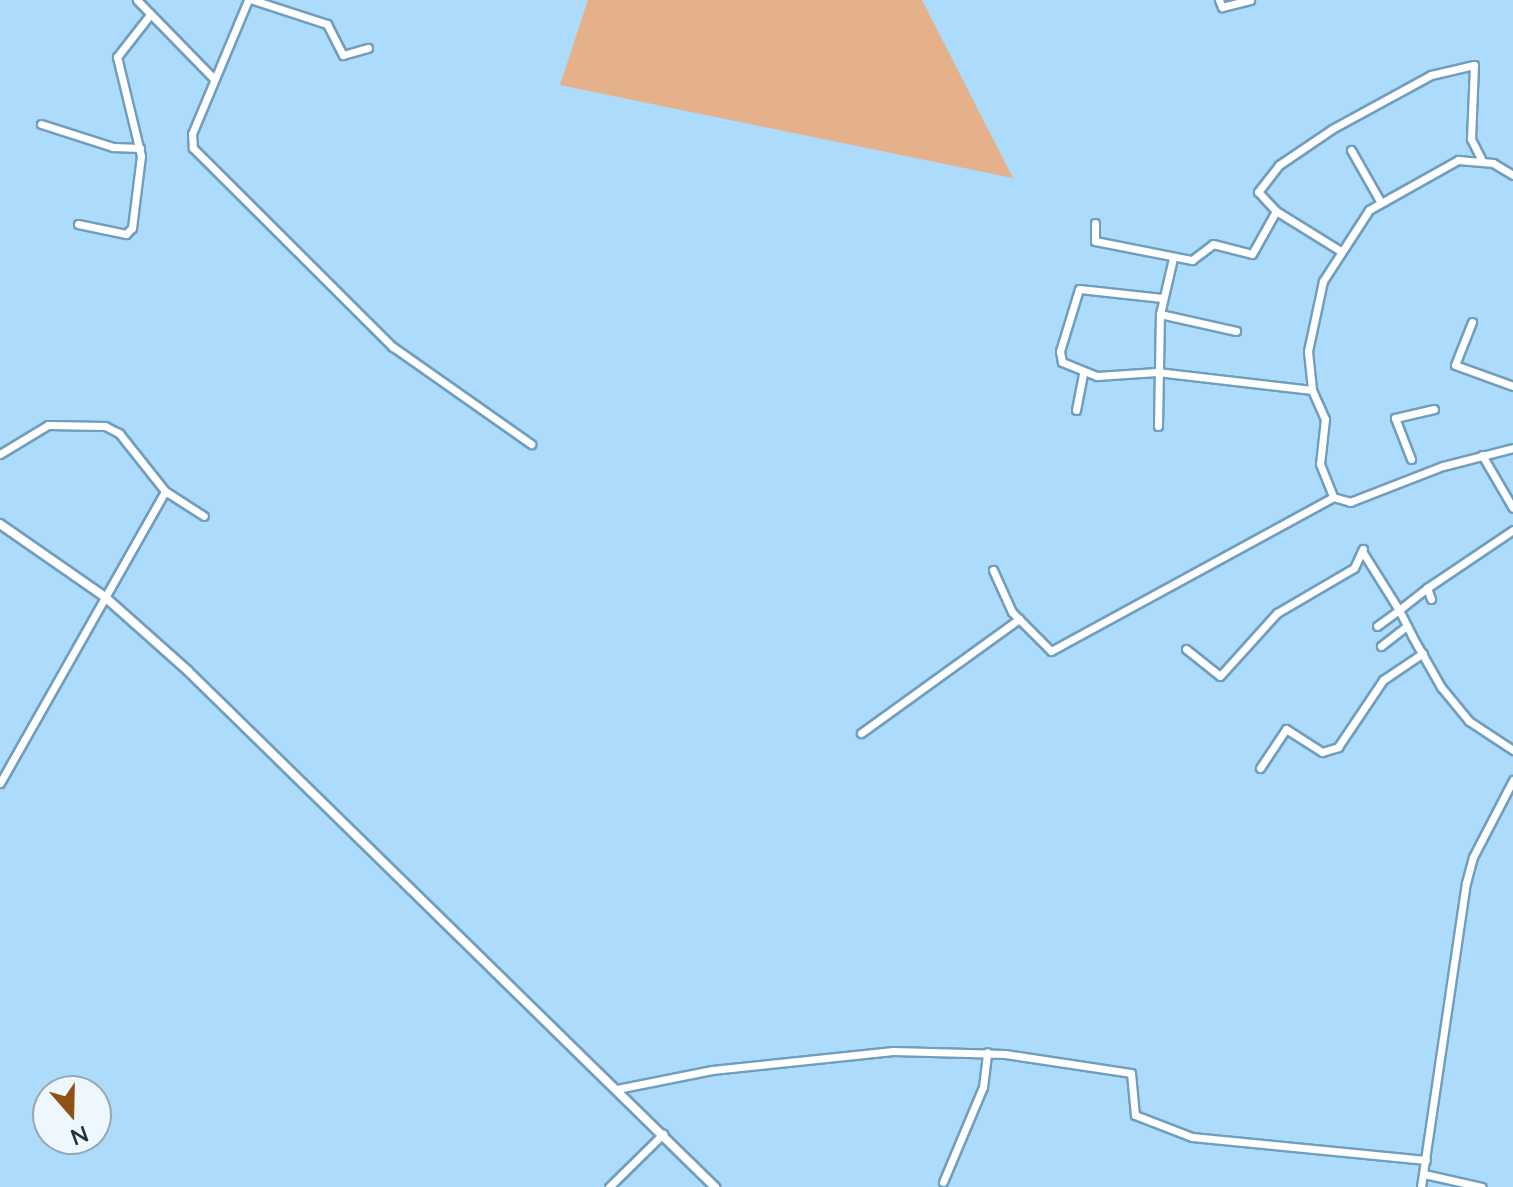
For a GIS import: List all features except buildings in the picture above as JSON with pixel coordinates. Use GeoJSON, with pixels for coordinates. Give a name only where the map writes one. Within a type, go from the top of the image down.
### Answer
{"type":"FeatureCollection","features":[{"type":"Feature","properties":{"kind":"street"},"geometry":{"type":"LineString","coordinates":[[137,0],[149,16],[213,78]]}},
{"type":"Feature","properties":{"kind":"street"},"geometry":{"type":"LineString","coordinates":[[368,48],[343,55],[327,24],[250,0],[213,78],[211,98],[191,138],[193,148],[426,376],[483,407],[531,444]]}},
{"type":"Feature","properties":{"kind":"street"},"geometry":{"type":"LineString","coordinates":[[1219,0],[1222,7],[1250,0]]}},
{"type":"Feature","properties":{"kind":"street"},"geometry":{"type":"LineString","coordinates":[[78,224],[131,232],[140,148],[117,57],[149,16]]}},
{"type":"Feature","properties":{"kind":"street"},"geometry":{"type":"LineString","coordinates":[[1339,250],[1276,211],[1258,192],[1279,165],[1332,129],[1431,75],[1474,65],[1471,139],[1482,160]]}},
{"type":"Feature","properties":{"kind":"street"},"geometry":{"type":"LineString","coordinates":[[41,124],[113,147],[140,148]]}},
{"type":"Feature","properties":{"kind":"street"},"geometry":{"type":"LineString","coordinates":[[1351,150],[1380,201]]}},
{"type":"Feature","properties":{"kind":"street"},"geometry":{"type":"LineString","coordinates":[[1333,497],[1319,455],[1325,419],[1312,390],[1308,351],[1317,302],[1339,250],[1380,201],[1445,165],[1482,160],[1513,175]]}},
{"type":"Feature","properties":{"kind":"street"},"geometry":{"type":"LineString","coordinates":[[1095,223],[1095,241],[1173,258],[1198,258],[1213,244],[1252,254],[1276,211]]}},
{"type":"Feature","properties":{"kind":"street"},"geometry":{"type":"LineString","coordinates":[[1158,426],[1160,314],[1173,258]]}},
{"type":"Feature","properties":{"kind":"street"},"geometry":{"type":"LineString","coordinates":[[1162,298],[1083,288],[1076,292],[1060,356],[1066,366],[1083,374],[1157,372],[1312,390]]}},
{"type":"Feature","properties":{"kind":"street"},"geometry":{"type":"LineString","coordinates":[[1160,314],[1236,331]]}},
{"type":"Feature","properties":{"kind":"street"},"geometry":{"type":"LineString","coordinates":[[1472,322],[1455,365],[1513,386]]}},
{"type":"Feature","properties":{"kind":"street"},"geometry":{"type":"LineString","coordinates":[[1076,410],[1083,374]]}},
{"type":"Feature","properties":{"kind":"street"},"geometry":{"type":"LineString","coordinates":[[1411,459],[1395,418],[1434,409]]}},
{"type":"Feature","properties":{"kind":"street"},"geometry":{"type":"LineString","coordinates":[[0,454],[48,425],[105,426],[119,433],[165,491],[204,516]]}},
{"type":"Feature","properties":{"kind":"street"},"geometry":{"type":"LineString","coordinates":[[993,570],[1019,619],[1051,651],[1333,497],[1350,502],[1482,455],[1513,448]]}},
{"type":"Feature","properties":{"kind":"street"},"geometry":{"type":"LineString","coordinates":[[1482,455],[1513,508]]}},
{"type":"Feature","properties":{"kind":"street"},"geometry":{"type":"LineString","coordinates":[[0,783],[165,491]]}},
{"type":"Feature","properties":{"kind":"street"},"geometry":{"type":"LineString","coordinates":[[0,524],[105,597],[320,795],[715,1187]]}},
{"type":"Feature","properties":{"kind":"street"},"geometry":{"type":"LineString","coordinates":[[1377,626],[1513,530]]}},
{"type":"Feature","properties":{"kind":"street"},"geometry":{"type":"LineString","coordinates":[[1186,649],[1220,676],[1277,613],[1354,568],[1363,550],[1441,687],[1469,721],[1513,750]]}},
{"type":"Feature","properties":{"kind":"street"},"geometry":{"type":"LineString","coordinates":[[1427,588],[1431,599]]}},
{"type":"Feature","properties":{"kind":"street"},"geometry":{"type":"LineString","coordinates":[[861,733],[1019,619]]}},
{"type":"Feature","properties":{"kind":"street"},"geometry":{"type":"LineString","coordinates":[[1381,646],[1407,626]]}},
{"type":"Feature","properties":{"kind":"street"},"geometry":{"type":"LineString","coordinates":[[1260,768],[1286,729],[1322,752],[1338,747],[1383,680],[1423,653]]}},
{"type":"Feature","properties":{"kind":"street"},"geometry":{"type":"LineString","coordinates":[[1421,1187],[1466,883],[1473,857],[1513,780]]}},
{"type":"Feature","properties":{"kind":"street"},"geometry":{"type":"LineString","coordinates":[[617,1089],[712,1070],[893,1051],[987,1052],[1131,1073],[1135,1115],[1192,1137],[1426,1160]]}},
{"type":"Feature","properties":{"kind":"street"},"geometry":{"type":"LineString","coordinates":[[943,1182],[983,1087],[987,1052]]}},
{"type":"Feature","properties":{"kind":"street"},"geometry":{"type":"LineString","coordinates":[[609,1187],[663,1134]]}},
{"type":"Feature","properties":{"kind":"street"},"geometry":{"type":"LineString","coordinates":[[1424,1174],[1482,1187]]}},
{"type":"Feature","properties":{"kind":"shaded area"},"geometry":{"type":"Polygon","coordinates":[[[588,0],[922,0],[1013,178],[560,85],[588,0]]]}}]}
